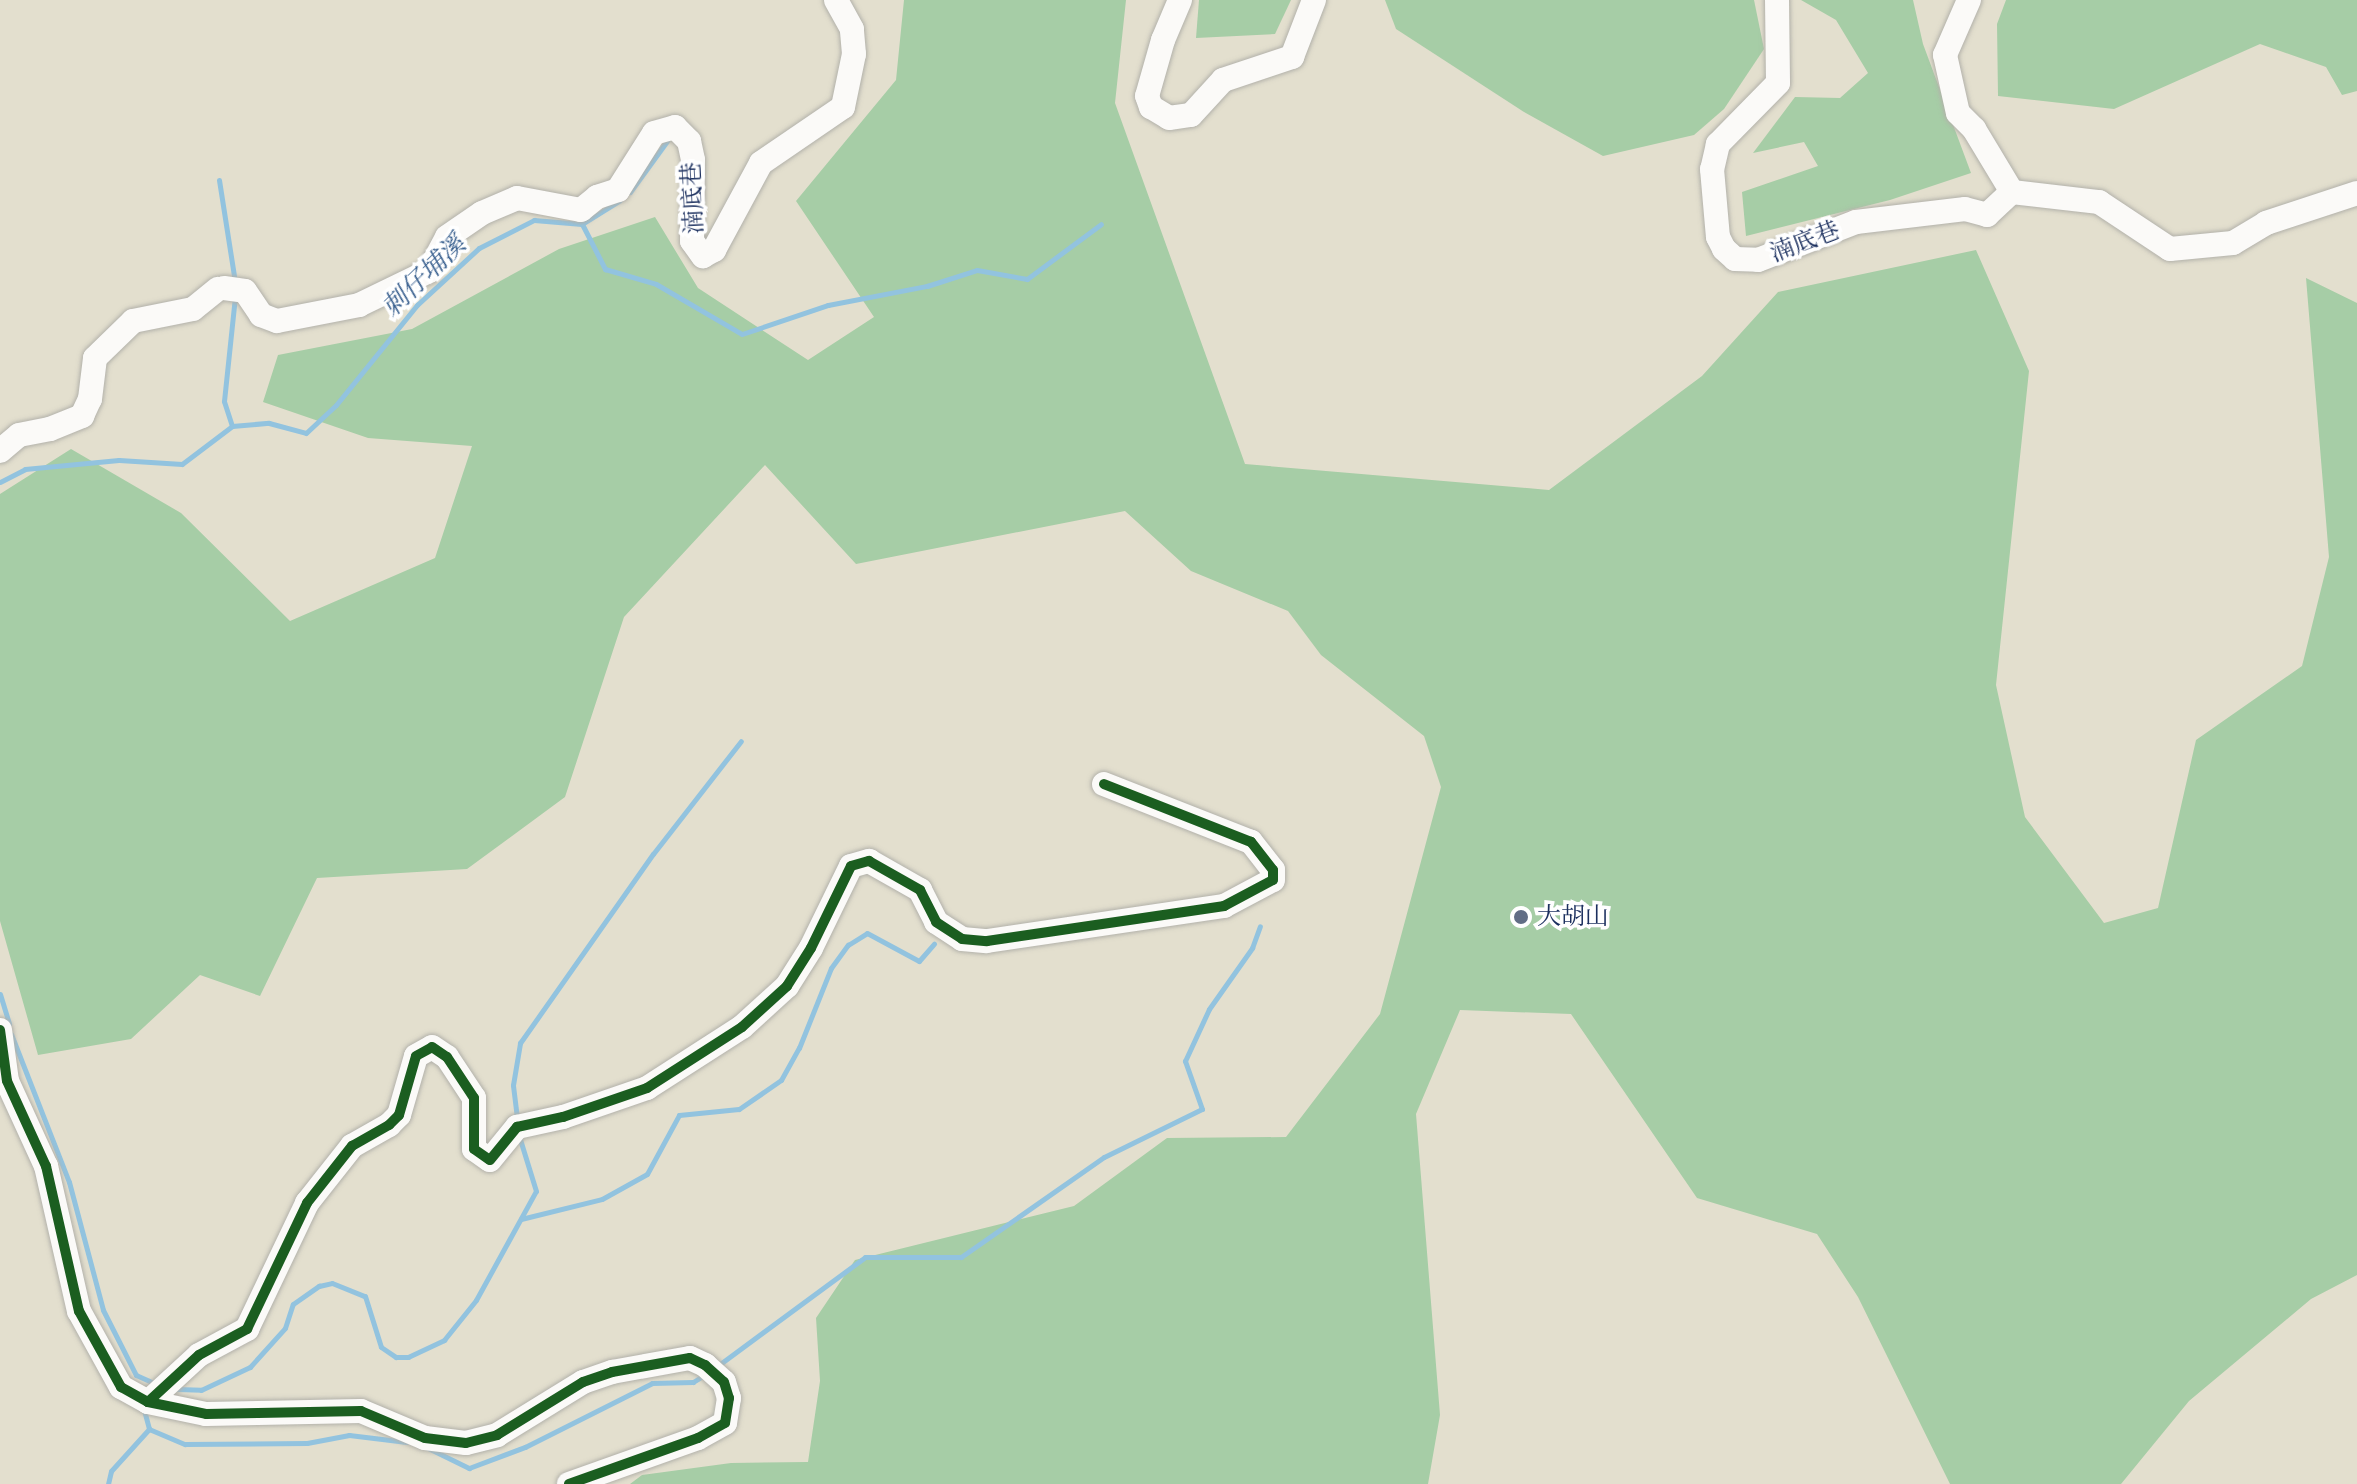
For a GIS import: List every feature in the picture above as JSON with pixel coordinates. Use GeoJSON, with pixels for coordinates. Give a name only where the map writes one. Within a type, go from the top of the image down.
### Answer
{"type":"FeatureCollection","features":[{"type":"Feature","properties":{"kind":"street","name":"湳底巷"},"geometry":{"type":"LineString","coordinates":[[0,451],[19,435],[50,429],[82,416],[90,399],[95,358],[133,321],[193,309],[229,289],[261,315],[277,321],[359,305],[429,271],[447,237],[482,213],[517,198],[581,210],[597,197],[618,190],[654,133],[675,127],[689,141],[693,160],[692,241],[703,256],[714,250],[761,163],[843,107],[854,54],[852,29],[836,0]]}},
{"type":"Feature","properties":{"kind":"street"},"geometry":{"type":"LineString","coordinates":[[1180,0],[1163,40],[1147,96],[1151,107],[1169,118],[1191,115],[1223,80],[1292,57],[1314,0]]}},
{"type":"Feature","properties":{"kind":"street","name":"湳底巷"},"geometry":{"type":"LineString","coordinates":[[1777,0],[1778,83],[1718,144],[1712,169],[1718,237],[1724,249],[1735,259],[1758,260],[1856,222],[1965,209],[1987,215],[2012,192]]}},
{"type":"Feature","properties":{"kind":"street"},"geometry":{"type":"LineString","coordinates":[[1969,0],[1945,55],[1958,113],[1974,129],[2012,192],[2099,202],[2170,249],[2233,243],[2266,223],[2357,193]]}},
{"type":"Feature","properties":{"kind":"street"},"geometry":{"type":"LineString","coordinates":[[148,1402],[199,1355],[247,1329],[307,1203],[352,1146],[389,1125],[399,1115],[416,1056],[432,1047],[447,1057],[474,1098],[474,1149],[490,1160],[517,1127],[563,1117],[647,1088],[742,1027],[787,986],[811,948],[851,866],[869,861],[920,890],[936,922],[962,939],[987,941],[1224,906],[1273,880],[1273,870],[1251,842],[1104,784]]}},
{"type":"Feature","properties":{"kind":"street"},"geometry":{"type":"LineString","coordinates":[[0,1030],[7,1081],[46,1166],[79,1311],[121,1387],[148,1402],[206,1414],[361,1411],[425,1438],[466,1443],[497,1435],[583,1382],[612,1372],[690,1358],[705,1365],[724,1382],[729,1398],[725,1423],[698,1438],[569,1484]]}},
{"type":"Feature","properties":{"kind":"green space"},"geometry":{"type":"Polygon","coordinates":[[[904,0],[1126,0],[1115,103],[1245,464],[1549,490],[1702,376],[1778,292],[1976,250],[2029,371],[1996,685],[2025,817],[2104,923],[2158,908],[2196,740],[2302,666],[2329,557],[2306,278],[2357,303],[2357,1275],[2311,1299],[2189,1401],[2121,1484],[1950,1484],[1858,1297],[1817,1234],[1697,1198],[1571,1014],[1460,1010],[1416,1114],[1440,1415],[1428,1484],[630,1484],[642,1475],[731,1463],[808,1462],[820,1381],[816,1318],[855,1260],[1074,1206],[1167,1138],[1286,1137],[1380,1014],[1441,787],[1424,736],[1321,655],[1288,611],[1191,571],[1125,511],[856,564],[765,465],[624,617],[565,797],[467,869],[317,878],[260,996],[200,975],[131,1039],[38,1055],[0,921],[0,494],[71,449],[181,513],[290,621],[435,558],[472,446],[368,438],[263,402],[278,355],[412,329],[559,249],[655,217],[698,288],[808,360],[874,317],[796,201],[896,80],[904,0]]]}},
{"type":"Feature","properties":{"kind":"green space"},"geometry":{"type":"Polygon","coordinates":[[[1199,0],[1291,0],[1275,34],[1196,38],[1199,0]]]}},
{"type":"Feature","properties":{"kind":"green space"},"geometry":{"type":"Polygon","coordinates":[[[1385,0],[1754,0],[1764,49],[1724,109],[1694,135],[1603,156],[1524,112],[1396,29],[1385,0]]]}},
{"type":"Feature","properties":{"kind":"green space"},"geometry":{"type":"Polygon","coordinates":[[[1801,0],[1913,0],[1923,44],[1971,173],[1890,200],[1746,236],[1742,192],[1818,166],[1804,142],[1753,153],[1795,97],[1840,98],[1868,73],[1836,20],[1801,0]]]}},
{"type":"Feature","properties":{"kind":"green space"},"geometry":{"type":"Polygon","coordinates":[[[2006,0],[2357,0],[2357,91],[2342,95],[2326,67],[2260,44],[2114,109],[1998,96],[1997,24],[2006,0]]]}},
{"type":"Feature","properties":{"kind":"waterway"},"geometry":{"type":"LineString","coordinates":[[630,192],[667,141]]}},
{"type":"Feature","properties":{"kind":"waterway"},"geometry":{"type":"LineString","coordinates":[[219,180],[235,282]]}},
{"type":"Feature","properties":{"kind":"waterway"},"geometry":{"type":"LineString","coordinates":[[582,224],[619,201]]}},
{"type":"Feature","properties":{"kind":"waterway","name":"刺仔埔溪"},"geometry":{"type":"LineString","coordinates":[[0,482],[25,469],[119,460],[182,464],[232,426],[269,423],[306,433],[336,405],[417,305],[479,248],[534,220],[582,224],[605,269],[656,284],[742,334],[828,305],[927,286],[977,270],[1027,279],[1101,224]]}},
{"type":"Feature","properties":{"kind":"waterway"},"geometry":{"type":"LineString","coordinates":[[232,426],[224,401],[235,296]]}},
{"type":"Feature","properties":{"kind":"waterway"},"geometry":{"type":"LineString","coordinates":[[517,1118],[513,1085],[520,1043],[653,854],[741,741]]}},
{"type":"Feature","properties":{"kind":"waterway"},"geometry":{"type":"LineString","coordinates":[[716,1367],[865,1257],[961,1257],[1104,1157],[1202,1109],[1185,1061],[1209,1009],[1252,948],[1260,926]]}},
{"type":"Feature","properties":{"kind":"waterway"},"geometry":{"type":"LineString","coordinates":[[521,1219],[602,1199],[647,1174],[679,1115],[739,1109],[781,1080],[799,1048],[831,968],[848,945],[867,933],[919,961],[934,944]]}},
{"type":"Feature","properties":{"kind":"waterway"},"geometry":{"type":"LineString","coordinates":[[0,994],[9,1024]]}},
{"type":"Feature","properties":{"kind":"waterway"},"geometry":{"type":"LineString","coordinates":[[11,1034],[69,1182],[103,1310],[136,1375],[156,1384]]}},
{"type":"Feature","properties":{"kind":"waterway"},"geometry":{"type":"LineString","coordinates":[[177,1389],[201,1390],[250,1367],[285,1328],[293,1304],[319,1286],[332,1283],[365,1296],[381,1347],[396,1357],[408,1357],[444,1340],[476,1300],[536,1191],[519,1136]]}},
{"type":"Feature","properties":{"kind":"waterway"},"geometry":{"type":"LineString","coordinates":[[428,1448],[469,1468],[525,1447],[652,1383],[693,1382],[704,1375]]}},
{"type":"Feature","properties":{"kind":"waterway"},"geometry":{"type":"LineString","coordinates":[[144,1410],[149,1429],[185,1444],[307,1443],[349,1435],[407,1442]]}},
{"type":"Feature","properties":{"kind":"waterway"},"geometry":{"type":"LineString","coordinates":[[108,1484],[111,1471],[149,1429]]}},
{"type":"Feature","properties":{"kind":"cycle path"},"geometry":{"type":"LineString","coordinates":[[148,1402],[199,1355],[247,1329],[307,1203],[352,1146],[389,1125],[399,1115],[416,1056],[432,1047],[447,1057],[474,1098],[474,1149],[490,1160],[517,1127],[563,1117],[647,1088],[742,1027],[787,986],[811,948],[851,866],[869,861],[920,890],[936,922],[962,939],[987,941],[1224,906],[1273,880],[1273,870],[1251,842],[1104,784]]}},
{"type":"Feature","properties":{"kind":"cycle path"},"geometry":{"type":"LineString","coordinates":[[0,1030],[7,1081],[46,1166],[79,1311],[121,1387],[148,1402],[206,1414],[361,1411],[425,1438],[466,1443],[497,1435],[583,1382],[612,1372],[690,1358],[705,1365],[724,1382],[729,1398],[725,1423],[698,1438],[569,1484]]}},
{"type":"Feature","properties":{"kind":"place","name":"大胡山"},"geometry":{"type":"Point","coordinates":[1521,917]}}]}
